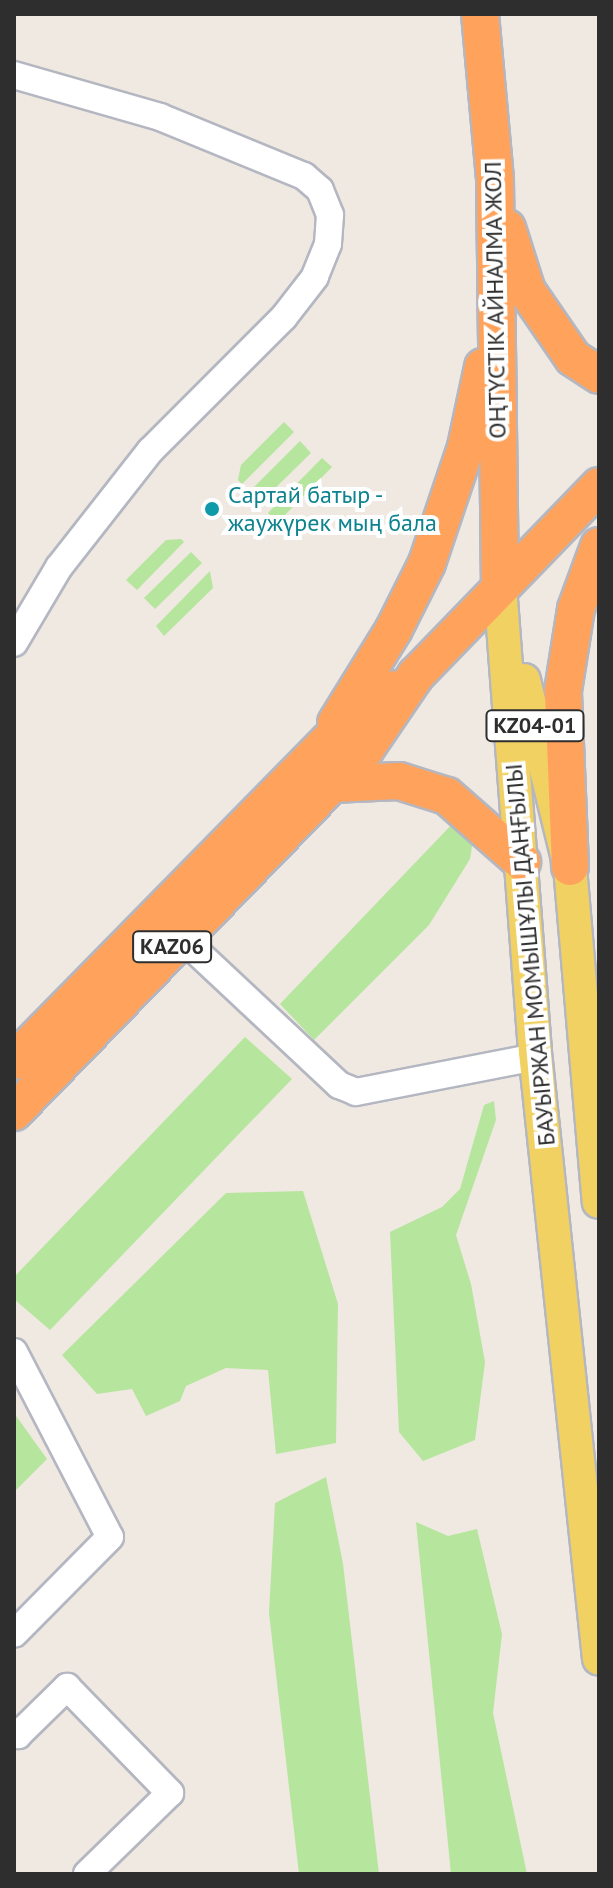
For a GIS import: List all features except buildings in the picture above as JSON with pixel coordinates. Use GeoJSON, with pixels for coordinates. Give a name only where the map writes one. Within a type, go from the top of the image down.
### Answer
{"type":"FeatureCollection","features":[{"type":"Feature","properties":{"kind":"highway","name":"ОҢТҮСТІК АЙНАЛМА ЖОЛ"},"geometry":{"type":"LineString","coordinates":[[480,14],[495,180],[500,586]]}},
{"type":"Feature","properties":{"kind":"highway"},"geometry":{"type":"LineString","coordinates":[[495,180],[527,291],[573,358],[599,375]]}},
{"type":"Feature","properties":{"kind":"highway"},"geometry":{"type":"LineString","coordinates":[[497,306],[466,447],[427,563],[322,771],[399,781],[436,791],[467,809],[522,862]]}},
{"type":"Feature","properties":{"kind":"highway","name":"KАZ06"},"geometry":{"type":"LineString","coordinates":[[14,1112],[182,938],[322,771],[342,727],[416,675],[599,486]]}},
{"type":"Feature","properties":{"kind":"highway","name":"KZ04-01"},"geometry":{"type":"LineString","coordinates":[[570,867],[563,691],[576,609],[599,546]]}},
{"type":"Feature","properties":{"kind":"highway","name":"KАZ06"},"geometry":{"type":"LineString","coordinates":[[14,1061],[322,771]]}},
{"type":"Feature","properties":{"kind":"main road","name":"БАУЫРЖАН МОМЫШҰЛЫ ДАҢҒЫЛЫ"},"geometry":{"type":"LineString","coordinates":[[500,586],[536,1057],[599,1659]]}},
{"type":"Feature","properties":{"kind":"main road","name":"БАУЫРЖАН МОМЫШҰЛЫ ДАҢҒЫЛЫ"},"geometry":{"type":"LineString","coordinates":[[500,586],[570,867],[599,1202]]}},
{"type":"Feature","properties":{"kind":"street"},"geometry":{"type":"LineString","coordinates":[[14,75],[160,117],[304,176],[320,190],[330,215],[328,244],[315,277],[284,317],[150,451],[59,567],[14,643]]}},
{"type":"Feature","properties":{"kind":"street"},"geometry":{"type":"LineString","coordinates":[[182,938],[339,1085],[356,1092],[536,1057]]}},
{"type":"Feature","properties":{"kind":"street"},"geometry":{"type":"LineString","coordinates":[[14,1352],[110,1537],[14,1634]]}},
{"type":"Feature","properties":{"kind":"street"},"geometry":{"type":"LineString","coordinates":[[14,1731],[18,1735],[67,1687],[170,1793],[87,1874]]}},
{"type":"Feature","properties":{"kind":"green space"},"geometry":{"type":"Polygon","coordinates":[[[284,422],[294,432],[242,484],[238,480],[241,465],[284,422]]]}},
{"type":"Feature","properties":{"kind":"green space"},"geometry":{"type":"Polygon","coordinates":[[[300,441],[311,453],[261,502],[250,491],[300,441]]]}},
{"type":"Feature","properties":{"kind":"green space"},"geometry":{"type":"Polygon","coordinates":[[[322,458],[332,467],[284,516],[272,517],[268,513],[322,458]]]}},
{"type":"Feature","properties":{"kind":"green space"},"geometry":{"type":"Polygon","coordinates":[[[181,539],[184,542],[137,590],[126,580],[166,540],[181,539]]]}},
{"type":"Feature","properties":{"kind":"green space"},"geometry":{"type":"Polygon","coordinates":[[[191,552],[202,563],[155,609],[144,598],[191,552]]]}},
{"type":"Feature","properties":{"kind":"green space"},"geometry":{"type":"Polygon","coordinates":[[[210,571],[213,588],[164,636],[156,626],[210,571]]]}},
{"type":"Feature","properties":{"kind":"green space"},"geometry":{"type":"Polygon","coordinates":[[[456,820],[476,822],[470,859],[429,925],[314,1040],[280,1004],[456,820]]]}},
{"type":"Feature","properties":{"kind":"green space"},"geometry":{"type":"Polygon","coordinates":[[[245,1037],[292,1079],[50,1330],[14,1299],[14,1277],[245,1037]]]}},
{"type":"Feature","properties":{"kind":"green space"},"geometry":{"type":"Polygon","coordinates":[[[494,1101],[496,1120],[456,1235],[471,1284],[485,1362],[475,1440],[423,1461],[399,1432],[390,1232],[442,1207],[460,1189],[484,1105],[494,1101]]]}},
{"type":"Feature","properties":{"kind":"green space"},"geometry":{"type":"Polygon","coordinates":[[[303,1191],[338,1304],[336,1443],[276,1454],[268,1370],[226,1368],[186,1386],[180,1401],[146,1416],[132,1389],[97,1394],[62,1355],[226,1193],[303,1191]]]}},
{"type":"Feature","properties":{"kind":"green space"},"geometry":{"type":"Polygon","coordinates":[[[14,1413],[47,1459],[14,1492],[14,1413]]]}},
{"type":"Feature","properties":{"kind":"green space"},"geometry":{"type":"Polygon","coordinates":[[[326,1477],[343,1564],[379,1874],[299,1874],[269,1613],[275,1503],[326,1477]]]}},
{"type":"Feature","properties":{"kind":"green space"},"geometry":{"type":"Polygon","coordinates":[[[416,1522],[448,1536],[477,1529],[502,1634],[493,1713],[527,1874],[451,1874],[416,1522]]]}},
{"type":"Feature","properties":{"kind":"place","name":"Сартай батыр - жаужүрек мың бала"},"geometry":{"type":"Point","coordinates":[212,509]}}]}
